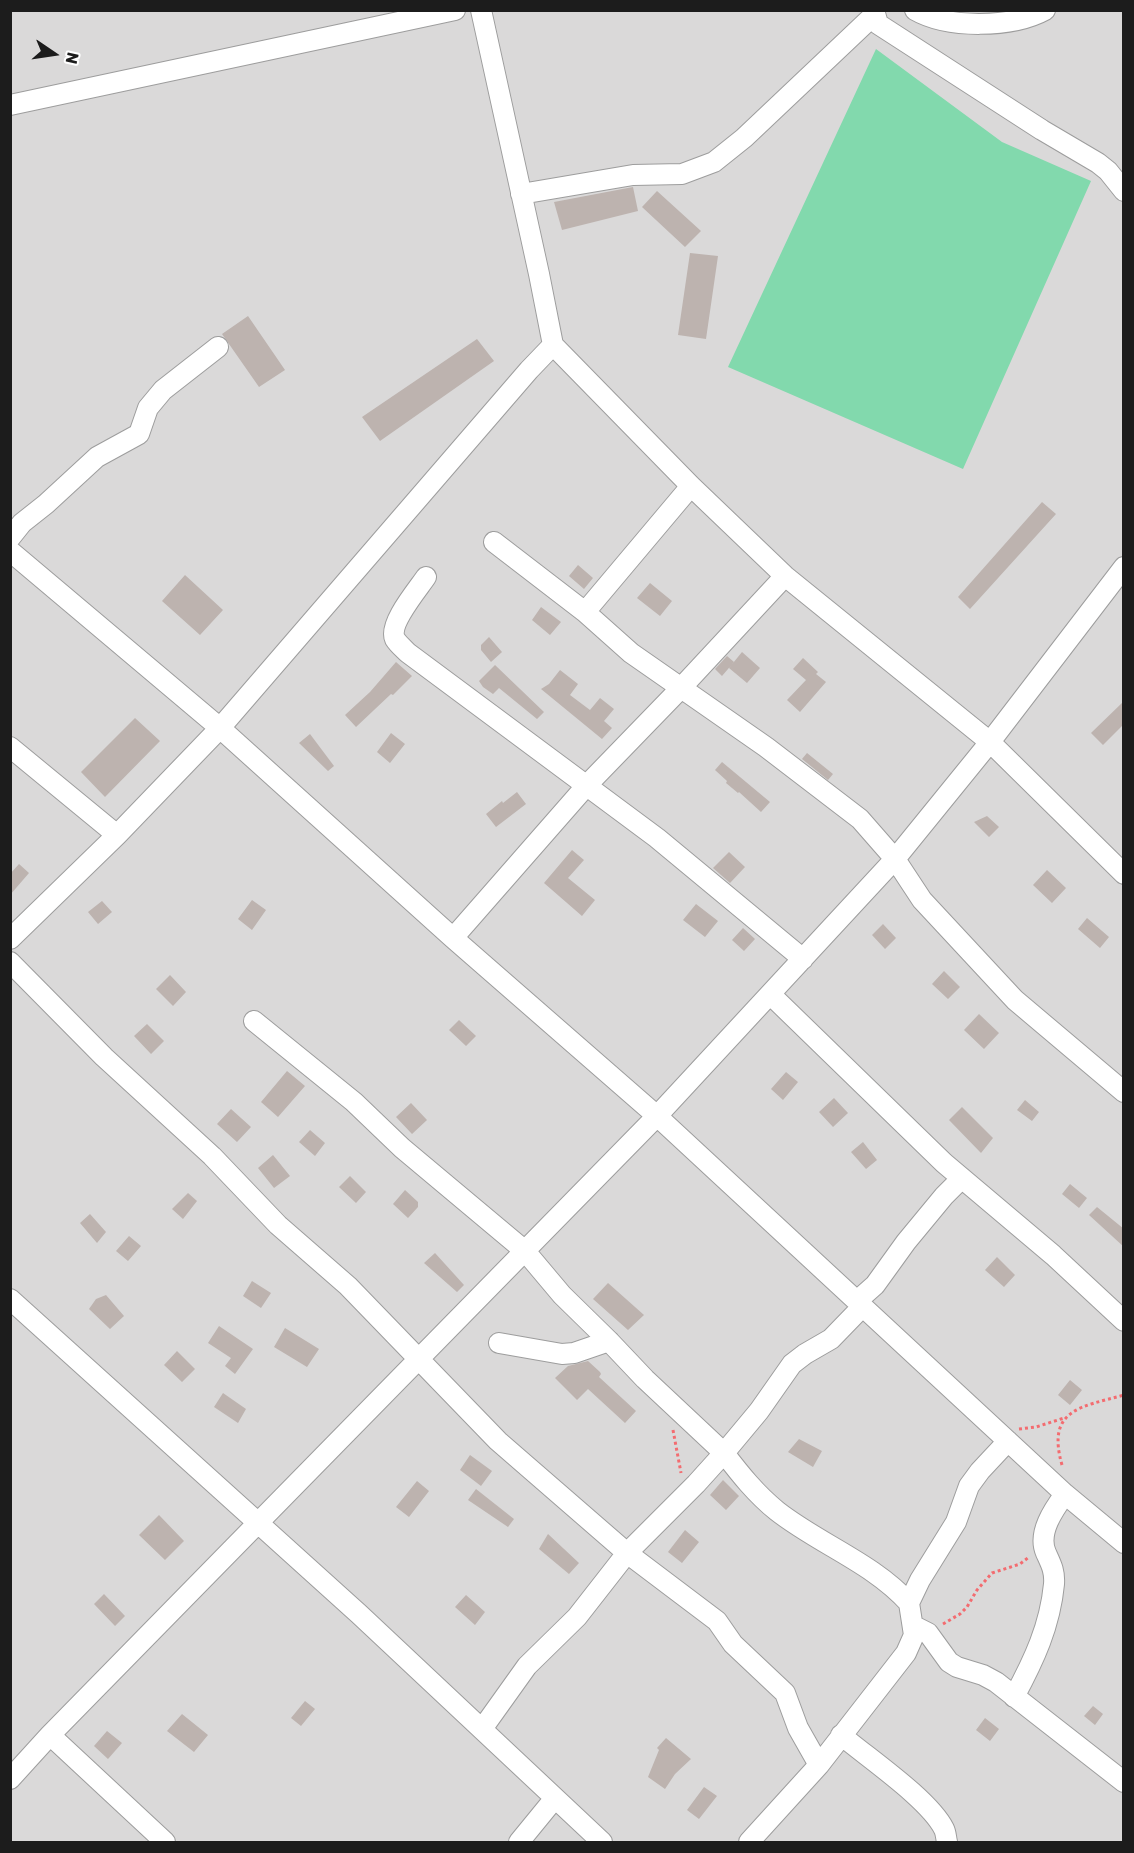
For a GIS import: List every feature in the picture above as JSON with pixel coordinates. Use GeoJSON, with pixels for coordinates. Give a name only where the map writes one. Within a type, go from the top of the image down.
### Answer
{"type":"FeatureCollection","features":[{"type":"Feature","properties":{"kind":"street"},"geometry":{"type":"LineString","coordinates":[[10,105],[455,10]]}},
{"type":"Feature","properties":{"kind":"street"},"geometry":{"type":"LineString","coordinates":[[481,10],[540,274],[553,345],[691,486],[785,576],[990,742],[1124,874]]}},
{"type":"Feature","properties":{"kind":"street"},"geometry":{"type":"LineString","coordinates":[[915,10],[924,15],[977,26],[1030,18],[1045,10]]}},
{"type":"Feature","properties":{"kind":"street"},"geometry":{"type":"LineString","coordinates":[[521,194],[633,175],[682,174],[714,162],[744,138],[874,13],[878,24],[1042,130],[1098,163],[1108,171],[1124,191]]}},
{"type":"Feature","properties":{"kind":"street"},"geometry":{"type":"LineString","coordinates":[[10,939],[117,835],[220,728],[553,345]]}},
{"type":"Feature","properties":{"kind":"street"},"geometry":{"type":"LineString","coordinates":[[10,538],[22,523],[97,457],[139,434],[153,400],[218,347]]}},
{"type":"Feature","properties":{"kind":"street"},"geometry":{"type":"LineString","coordinates":[[585,612],[691,486]]}},
{"type":"Feature","properties":{"kind":"street"},"geometry":{"type":"LineString","coordinates":[[494,542],[585,612],[631,653],[766,747],[860,819],[895,860],[922,900],[1015,1000],[1124,1092]]}},
{"type":"Feature","properties":{"kind":"street"},"geometry":{"type":"LineString","coordinates":[[10,551],[220,728],[453,938],[657,1116],[1065,1494],[1124,1543]]}},
{"type":"Feature","properties":{"kind":"street"},"geometry":{"type":"LineString","coordinates":[[10,1779],[50,1735],[657,1116],[895,860],[990,742],[1124,567]]}},
{"type":"Feature","properties":{"kind":"street"},"geometry":{"type":"LineString","coordinates":[[453,938],[587,784],[680,689],[785,576]]}},
{"type":"Feature","properties":{"kind":"street"},"geometry":{"type":"LineString","coordinates":[[426,577],[397,621],[394,629],[395,638],[417,660],[657,838],[802,959]]}},
{"type":"Feature","properties":{"kind":"street"},"geometry":{"type":"LineString","coordinates":[[10,747],[117,835]]}},
{"type":"Feature","properties":{"kind":"street"},"geometry":{"type":"LineString","coordinates":[[10,962],[104,1057],[212,1156],[278,1225],[348,1286],[498,1441],[627,1553],[717,1621],[733,1644],[785,1693],[798,1728],[819,1765]]}},
{"type":"Feature","properties":{"kind":"street"},"geometry":{"type":"LineString","coordinates":[[770,994],[888,1111],[962,1178],[1053,1255],[1124,1321]]}},
{"type":"Feature","properties":{"kind":"street"},"geometry":{"type":"LineString","coordinates":[[254,1021],[354,1102],[402,1148],[525,1251],[562,1296],[723,1453],[749,1486],[777,1511],[850,1557],[900,1593],[909,1603],[921,1629],[949,1662],[957,1667],[983,1675],[1124,1782]]}},
{"type":"Feature","properties":{"kind":"street"},"geometry":{"type":"LineString","coordinates":[[482,1729],[527,1666],[578,1617],[627,1553],[723,1453],[759,1411],[792,1364],[831,1339],[875,1286],[906,1242],[962,1178]]}},
{"type":"Feature","properties":{"kind":"street"},"geometry":{"type":"LineString","coordinates":[[875,1286],[877,1320]]}},
{"type":"Feature","properties":{"kind":"street"},"geometry":{"type":"LineString","coordinates":[[10,1299],[360,1614],[602,1842]]}},
{"type":"Feature","properties":{"kind":"street"},"geometry":{"type":"LineString","coordinates":[[498,1342],[562,1354],[574,1353],[609,1341]]}},
{"type":"Feature","properties":{"kind":"street"},"geometry":{"type":"LineString","coordinates":[[909,1603],[920,1580],[956,1522],[969,1486],[1004,1437]]}},
{"type":"Feature","properties":{"kind":"street"},"geometry":{"type":"LineString","coordinates":[[1014,1697],[1034,1660],[1047,1624],[1054,1572],[1044,1551],[1044,1532],[1053,1511],[1065,1494]]}},
{"type":"Feature","properties":{"kind":"street"},"geometry":{"type":"LineString","coordinates":[[748,1842],[819,1765],[906,1653],[921,1629]]}},
{"type":"Feature","properties":{"kind":"street"},"geometry":{"type":"LineString","coordinates":[[50,1735],[165,1842]]}},
{"type":"Feature","properties":{"kind":"street"},"geometry":{"type":"LineString","coordinates":[[841,1735],[922,1802],[941,1823],[946,1832],[947,1842]]}},
{"type":"Feature","properties":{"kind":"street"},"geometry":{"type":"LineString","coordinates":[[519,1842],[555,1798]]}},
{"type":"Feature","properties":{"kind":"path"},"geometry":{"type":"LineString","coordinates":[[1004,1437],[1009,1430],[1036,1427],[1064,1418],[1083,1405],[1124,1395]]}},
{"type":"Feature","properties":{"kind":"path"},"geometry":{"type":"LineString","coordinates":[[673,1404],[676,1449],[687,1492]]}},
{"type":"Feature","properties":{"kind":"path"},"geometry":{"type":"LineString","coordinates":[[1064,1418],[1059,1428],[1058,1444],[1065,1494]]}},
{"type":"Feature","properties":{"kind":"path"},"geometry":{"type":"LineString","coordinates":[[921,1629],[960,1614],[992,1573],[1020,1564],[1034,1552],[1044,1551]]}},
{"type":"Feature","properties":{"kind":"shaded area"},"geometry":{"type":"Polygon","coordinates":[[[11,11],[1123,11],[1123,1842],[11,1842],[11,11]]]}},
{"type":"Feature","properties":{"kind":"green space"},"geometry":{"type":"Polygon","coordinates":[[[876,49],[1002,142],[1091,181],[963,469],[728,367],[876,49]]]}},
{"type":"Feature","properties":{"kind":"building"},"geometry":{"type":"Polygon","coordinates":[[[633,187],[638,211],[562,230],[554,202],[633,187]]]}},
{"type":"Feature","properties":{"kind":"building"},"geometry":{"type":"Polygon","coordinates":[[[657,191],[701,231],[685,247],[642,207],[657,191]]]}},
{"type":"Feature","properties":{"kind":"building"},"geometry":{"type":"Polygon","coordinates":[[[690,253],[718,256],[706,339],[678,335],[690,253]]]}},
{"type":"Feature","properties":{"kind":"building"},"geometry":{"type":"Polygon","coordinates":[[[248,316],[285,370],[259,387],[222,334],[248,316]]]}},
{"type":"Feature","properties":{"kind":"building"},"geometry":{"type":"Polygon","coordinates":[[[477,339],[494,361],[380,441],[362,417],[477,339]]]}},
{"type":"Feature","properties":{"kind":"building"},"geometry":{"type":"Polygon","coordinates":[[[1042,502],[1056,514],[970,609],[958,597],[1042,502]]]}},
{"type":"Feature","properties":{"kind":"building"},"geometry":{"type":"Polygon","coordinates":[[[578,565],[593,578],[584,589],[569,576],[578,565]]]}},
{"type":"Feature","properties":{"kind":"building"},"geometry":{"type":"Polygon","coordinates":[[[185,575],[223,610],[200,635],[162,601],[185,575]]]}},
{"type":"Feature","properties":{"kind":"building"},"geometry":{"type":"Polygon","coordinates":[[[650,583],[672,601],[660,616],[637,598],[650,583]]]}},
{"type":"Feature","properties":{"kind":"building"},"geometry":{"type":"Polygon","coordinates":[[[541,607],[561,622],[550,635],[532,620],[541,607]]]}},
{"type":"Feature","properties":{"kind":"building"},"geometry":{"type":"Polygon","coordinates":[[[489,637],[502,652],[491,662],[481,650],[481,645],[489,637]]]}},
{"type":"Feature","properties":{"kind":"building"},"geometry":{"type":"Polygon","coordinates":[[[742,652],[760,668],[747,683],[729,668],[742,652]]]}},
{"type":"Feature","properties":{"kind":"building"},"geometry":{"type":"Polygon","coordinates":[[[727,656],[734,662],[722,676],[715,669],[727,656]]]}},
{"type":"Feature","properties":{"kind":"building"},"geometry":{"type":"Polygon","coordinates":[[[803,658],[826,682],[800,712],[787,700],[806,680],[793,669],[803,658]]]}},
{"type":"Feature","properties":{"kind":"building"},"geometry":{"type":"Polygon","coordinates":[[[396,662],[412,676],[356,727],[345,715],[370,692],[396,662]]]}},
{"type":"Feature","properties":{"kind":"building"},"geometry":{"type":"Polygon","coordinates":[[[495,665],[544,712],[537,719],[499,688],[493,694],[483,687],[479,681],[495,665]]]}},
{"type":"Feature","properties":{"kind":"building"},"geometry":{"type":"Polygon","coordinates":[[[560,670],[578,684],[570,695],[590,710],[600,698],[614,709],[604,721],[612,728],[602,739],[541,689],[549,684],[560,670]]]}},
{"type":"Feature","properties":{"kind":"building"},"geometry":{"type":"Polygon","coordinates":[[[1124,701],[1124,724],[1103,745],[1091,733],[1124,701]]]}},
{"type":"Feature","properties":{"kind":"building"},"geometry":{"type":"Polygon","coordinates":[[[135,718],[160,741],[105,797],[81,772],[135,718]]]}},
{"type":"Feature","properties":{"kind":"building"},"geometry":{"type":"Polygon","coordinates":[[[391,733],[405,744],[390,763],[377,752],[391,733]]]}},
{"type":"Feature","properties":{"kind":"building"},"geometry":{"type":"Polygon","coordinates":[[[310,734],[334,766],[328,771],[299,743],[310,734]]]}},
{"type":"Feature","properties":{"kind":"building"},"geometry":{"type":"Polygon","coordinates":[[[807,753],[833,774],[828,780],[802,759],[807,753]]]}},
{"type":"Feature","properties":{"kind":"building"},"geometry":{"type":"Polygon","coordinates":[[[722,762],[770,802],[761,812],[726,783],[727,781],[715,770],[722,762]]]}},
{"type":"Feature","properties":{"kind":"building"},"geometry":{"type":"Polygon","coordinates":[[[517,792],[526,804],[496,827],[486,814],[517,792]]]}},
{"type":"Feature","properties":{"kind":"building"},"geometry":{"type":"Polygon","coordinates":[[[987,816],[999,827],[989,837],[974,822],[987,816]]]}},
{"type":"Feature","properties":{"kind":"building"},"geometry":{"type":"Polygon","coordinates":[[[572,850],[584,860],[568,878],[595,900],[582,916],[544,883],[572,850]]]}},
{"type":"Feature","properties":{"kind":"building"},"geometry":{"type":"Polygon","coordinates":[[[729,852],[745,867],[730,883],[713,868],[729,852]]]}},
{"type":"Feature","properties":{"kind":"building"},"geometry":{"type":"Polygon","coordinates":[[[19,864],[29,873],[10,895],[10,874],[19,864]]]}},
{"type":"Feature","properties":{"kind":"building"},"geometry":{"type":"Polygon","coordinates":[[[1047,870],[1066,888],[1052,903],[1033,885],[1047,870]]]}},
{"type":"Feature","properties":{"kind":"building"},"geometry":{"type":"Polygon","coordinates":[[[252,900],[266,910],[252,930],[238,919],[252,900]]]}},
{"type":"Feature","properties":{"kind":"building"},"geometry":{"type":"Polygon","coordinates":[[[102,901],[112,912],[98,924],[88,912],[102,901]]]}},
{"type":"Feature","properties":{"kind":"building"},"geometry":{"type":"Polygon","coordinates":[[[696,904],[718,921],[705,937],[683,920],[696,904]]]}},
{"type":"Feature","properties":{"kind":"building"},"geometry":{"type":"Polygon","coordinates":[[[1087,918],[1109,937],[1100,948],[1078,929],[1087,918]]]}},
{"type":"Feature","properties":{"kind":"building"},"geometry":{"type":"Polygon","coordinates":[[[883,924],[896,938],[885,949],[872,935],[883,924]]]}},
{"type":"Feature","properties":{"kind":"building"},"geometry":{"type":"Polygon","coordinates":[[[743,928],[755,939],[744,951],[732,940],[743,928]]]}},
{"type":"Feature","properties":{"kind":"building"},"geometry":{"type":"Polygon","coordinates":[[[944,971],[960,987],[948,999],[932,984],[944,971]]]}},
{"type":"Feature","properties":{"kind":"building"},"geometry":{"type":"Polygon","coordinates":[[[170,975],[186,992],[173,1006],[156,989],[170,975]]]}},
{"type":"Feature","properties":{"kind":"building"},"geometry":{"type":"Polygon","coordinates":[[[979,1014],[999,1033],[984,1049],[964,1030],[979,1014]]]}},
{"type":"Feature","properties":{"kind":"building"},"geometry":{"type":"Polygon","coordinates":[[[459,1020],[476,1036],[466,1046],[449,1030],[459,1020]]]}},
{"type":"Feature","properties":{"kind":"building"},"geometry":{"type":"Polygon","coordinates":[[[147,1024],[164,1041],[151,1054],[134,1036],[147,1024]]]}},
{"type":"Feature","properties":{"kind":"building"},"geometry":{"type":"Polygon","coordinates":[[[287,1071],[305,1086],[278,1117],[261,1102],[287,1071]]]}},
{"type":"Feature","properties":{"kind":"building"},"geometry":{"type":"Polygon","coordinates":[[[786,1072],[798,1082],[783,1100],[771,1089],[786,1072]]]}},
{"type":"Feature","properties":{"kind":"building"},"geometry":{"type":"Polygon","coordinates":[[[834,1098],[848,1113],[833,1127],[819,1112],[834,1098]]]}},
{"type":"Feature","properties":{"kind":"building"},"geometry":{"type":"Polygon","coordinates":[[[1025,1100],[1039,1112],[1032,1121],[1017,1110],[1025,1100]]]}},
{"type":"Feature","properties":{"kind":"building"},"geometry":{"type":"Polygon","coordinates":[[[411,1103],[427,1120],[412,1134],[396,1117],[411,1103]]]}},
{"type":"Feature","properties":{"kind":"building"},"geometry":{"type":"Polygon","coordinates":[[[962,1107],[993,1138],[981,1153],[949,1120],[962,1107]]]}},
{"type":"Feature","properties":{"kind":"building"},"geometry":{"type":"Polygon","coordinates":[[[231,1109],[251,1127],[237,1142],[217,1124],[231,1109]]]}},
{"type":"Feature","properties":{"kind":"building"},"geometry":{"type":"Polygon","coordinates":[[[310,1130],[325,1143],[315,1156],[299,1142],[310,1130]]]}},
{"type":"Feature","properties":{"kind":"building"},"geometry":{"type":"Polygon","coordinates":[[[863,1142],[877,1160],[866,1169],[851,1152],[863,1142]]]}},
{"type":"Feature","properties":{"kind":"building"},"geometry":{"type":"Polygon","coordinates":[[[273,1155],[290,1176],[274,1188],[258,1168],[273,1155]]]}},
{"type":"Feature","properties":{"kind":"building"},"geometry":{"type":"Polygon","coordinates":[[[350,1176],[366,1192],[356,1203],[339,1187],[350,1176]]]}},
{"type":"Feature","properties":{"kind":"building"},"geometry":{"type":"Polygon","coordinates":[[[1070,1184],[1087,1198],[1079,1208],[1062,1194],[1070,1184]]]}},
{"type":"Feature","properties":{"kind":"building"},"geometry":{"type":"Polygon","coordinates":[[[405,1190],[418,1202],[418,1207],[408,1218],[393,1204],[405,1190]]]}},
{"type":"Feature","properties":{"kind":"building"},"geometry":{"type":"Polygon","coordinates":[[[188,1193],[197,1201],[183,1219],[172,1209],[188,1193]]]}},
{"type":"Feature","properties":{"kind":"building"},"geometry":{"type":"Polygon","coordinates":[[[1097,1207],[1124,1229],[1124,1247],[1089,1215],[1097,1207]]]}},
{"type":"Feature","properties":{"kind":"building"},"geometry":{"type":"Polygon","coordinates":[[[90,1214],[106,1232],[97,1243],[80,1223],[90,1214]]]}},
{"type":"Feature","properties":{"kind":"building"},"geometry":{"type":"Polygon","coordinates":[[[129,1236],[141,1246],[128,1261],[116,1251],[129,1236]]]}},
{"type":"Feature","properties":{"kind":"building"},"geometry":{"type":"Polygon","coordinates":[[[435,1253],[464,1285],[457,1292],[424,1263],[435,1253]]]}},
{"type":"Feature","properties":{"kind":"building"},"geometry":{"type":"Polygon","coordinates":[[[997,1257],[1015,1275],[1004,1287],[985,1270],[997,1257]]]}},
{"type":"Feature","properties":{"kind":"building"},"geometry":{"type":"Polygon","coordinates":[[[252,1281],[271,1293],[261,1308],[243,1296],[252,1281]]]}},
{"type":"Feature","properties":{"kind":"building"},"geometry":{"type":"Polygon","coordinates":[[[608,1283],[644,1315],[628,1330],[593,1299],[608,1283]]]}},
{"type":"Feature","properties":{"kind":"building"},"geometry":{"type":"Polygon","coordinates":[[[106,1295],[124,1316],[110,1329],[89,1309],[96,1299],[106,1295]]]}},
{"type":"Feature","properties":{"kind":"building"},"geometry":{"type":"Polygon","coordinates":[[[219,1326],[253,1349],[235,1374],[225,1366],[231,1358],[208,1343],[219,1326]]]}},
{"type":"Feature","properties":{"kind":"building"},"geometry":{"type":"Polygon","coordinates":[[[285,1328],[319,1349],[307,1367],[274,1347],[285,1328]]]}},
{"type":"Feature","properties":{"kind":"building"},"geometry":{"type":"Polygon","coordinates":[[[177,1351],[195,1369],[182,1382],[164,1365],[177,1351]]]}},
{"type":"Feature","properties":{"kind":"building"},"geometry":{"type":"Polygon","coordinates":[[[588,1361],[600,1372],[599,1377],[636,1411],[625,1423],[588,1389],[577,1400],[555,1378],[568,1366],[588,1361]]]}},
{"type":"Feature","properties":{"kind":"building"},"geometry":{"type":"Polygon","coordinates":[[[1070,1380],[1082,1390],[1070,1405],[1058,1395],[1070,1380]]]}},
{"type":"Feature","properties":{"kind":"building"},"geometry":{"type":"Polygon","coordinates":[[[223,1393],[246,1409],[238,1423],[214,1407],[223,1393]]]}},
{"type":"Feature","properties":{"kind":"building"},"geometry":{"type":"Polygon","coordinates":[[[799,1439],[822,1451],[813,1467],[788,1452],[799,1439]]]}},
{"type":"Feature","properties":{"kind":"building"},"geometry":{"type":"Polygon","coordinates":[[[470,1455],[492,1471],[481,1486],[460,1470],[470,1455]]]}},
{"type":"Feature","properties":{"kind":"building"},"geometry":{"type":"Polygon","coordinates":[[[723,1480],[739,1496],[726,1510],[710,1495],[723,1480]]]}},
{"type":"Feature","properties":{"kind":"building"},"geometry":{"type":"Polygon","coordinates":[[[417,1481],[429,1491],[409,1517],[396,1507],[417,1481]]]}},
{"type":"Feature","properties":{"kind":"building"},"geometry":{"type":"Polygon","coordinates":[[[476,1489],[514,1519],[508,1527],[468,1500],[476,1489]]]}},
{"type":"Feature","properties":{"kind":"building"},"geometry":{"type":"Polygon","coordinates":[[[159,1515],[184,1541],[165,1560],[139,1535],[159,1515]]]}},
{"type":"Feature","properties":{"kind":"building"},"geometry":{"type":"Polygon","coordinates":[[[685,1530],[699,1542],[682,1563],[668,1552],[685,1530]]]}},
{"type":"Feature","properties":{"kind":"building"},"geometry":{"type":"Polygon","coordinates":[[[548,1534],[579,1563],[569,1574],[539,1549],[548,1534]]]}},
{"type":"Feature","properties":{"kind":"building"},"geometry":{"type":"Polygon","coordinates":[[[104,1594],[125,1616],[115,1626],[94,1604],[104,1594]]]}},
{"type":"Feature","properties":{"kind":"building"},"geometry":{"type":"Polygon","coordinates":[[[466,1595],[485,1612],[475,1625],[455,1607],[466,1595]]]}},
{"type":"Feature","properties":{"kind":"building"},"geometry":{"type":"Polygon","coordinates":[[[305,1701],[315,1709],[301,1726],[291,1718],[305,1701]]]}},
{"type":"Feature","properties":{"kind":"building"},"geometry":{"type":"Polygon","coordinates":[[[1093,1706],[1103,1714],[1095,1725],[1084,1716],[1093,1706]]]}},
{"type":"Feature","properties":{"kind":"building"},"geometry":{"type":"Polygon","coordinates":[[[182,1714],[208,1735],[194,1752],[167,1731],[182,1714]]]}},
{"type":"Feature","properties":{"kind":"building"},"geometry":{"type":"Polygon","coordinates":[[[985,1718],[999,1729],[990,1741],[976,1730],[985,1718]]]}},
{"type":"Feature","properties":{"kind":"building"},"geometry":{"type":"Polygon","coordinates":[[[107,1731],[122,1743],[108,1759],[94,1746],[107,1731]]]}},
{"type":"Feature","properties":{"kind":"building"},"geometry":{"type":"Polygon","coordinates":[[[666,1738],[691,1759],[675,1774],[665,1789],[648,1777],[659,1750],[657,1748],[666,1738]]]}},
{"type":"Feature","properties":{"kind":"building"},"geometry":{"type":"Polygon","coordinates":[[[704,1787],[717,1796],[699,1819],[687,1810],[704,1787]]]}}]}
